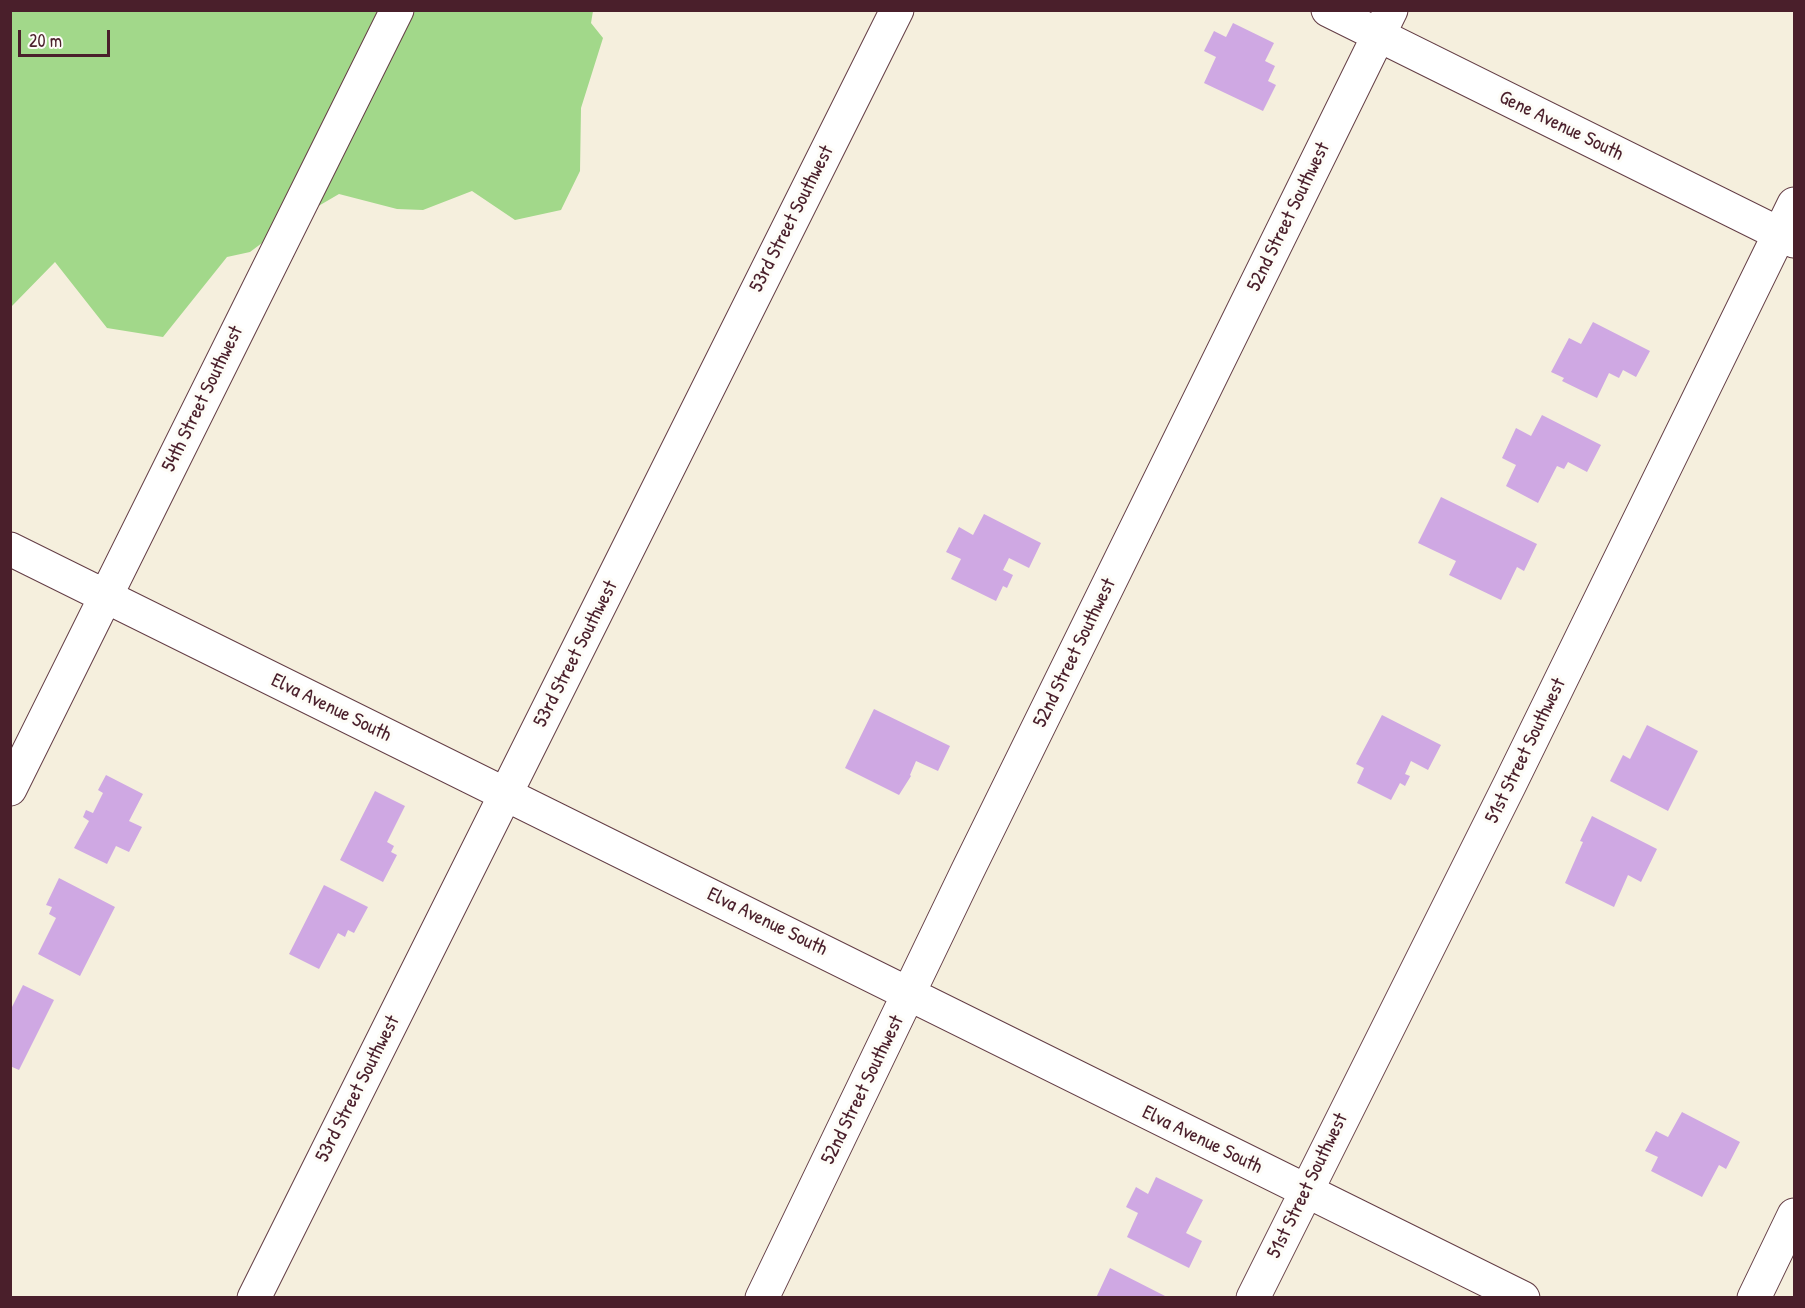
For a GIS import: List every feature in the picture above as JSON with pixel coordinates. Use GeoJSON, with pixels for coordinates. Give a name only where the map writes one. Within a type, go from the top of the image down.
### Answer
{"type":"FeatureCollection","features":[{"type":"Feature","properties":{"kind":"street","name":"54th Street Southwest"},"geometry":{"type":"LineString","coordinates":[[10,789],[397,10]]}},
{"type":"Feature","properties":{"kind":"street","name":"53rd Street Southwest"},"geometry":{"type":"LineString","coordinates":[[254,1298],[897,10]]}},
{"type":"Feature","properties":{"kind":"street","name":"Gene Avenue South"},"geometry":{"type":"LineString","coordinates":[[1328,10],[1384,23],[1787,237]]}},
{"type":"Feature","properties":{"kind":"street","name":"52nd Street Southwest"},"geometry":{"type":"LineString","coordinates":[[762,1298],[1384,23]]}},
{"type":"Feature","properties":{"kind":"street","name":"51st Street Southwest"},"geometry":{"type":"LineString","coordinates":[[1253,1298],[1515,773],[1787,237],[1794,204]]}},
{"type":"Feature","properties":{"kind":"street","name":"Elva Avenue South"},"geometry":{"type":"LineString","coordinates":[[10,549],[1523,1298]]}},
{"type":"Feature","properties":{"kind":"street"},"geometry":{"type":"LineString","coordinates":[[1754,1298],[1794,1215]]}},
{"type":"Feature","properties":{"kind":"green space"},"geometry":{"type":"Polygon","coordinates":[[[11,11],[593,11],[591,23],[603,38],[581,108],[580,171],[561,210],[515,220],[472,191],[423,210],[397,209],[339,194],[286,225],[250,252],[227,257],[163,337],[107,328],[55,262],[11,307],[11,11]]]}},
{"type":"Feature","properties":{"kind":"building"},"geometry":{"type":"Polygon","coordinates":[[[1233,23],[1274,43],[1265,61],[1275,66],[1268,81],[1276,85],[1263,111],[1204,83],[1216,57],[1204,51],[1214,31],[1226,37],[1233,23]]]}},
{"type":"Feature","properties":{"kind":"building"},"geometry":{"type":"Polygon","coordinates":[[[1593,322],[1650,351],[1636,377],[1623,370],[1619,378],[1609,373],[1597,398],[1562,381],[1564,378],[1551,372],[1569,338],[1581,344],[1593,322]]]}},
{"type":"Feature","properties":{"kind":"building"},"geometry":{"type":"Polygon","coordinates":[[[1542,415],[1601,445],[1587,472],[1568,462],[1564,469],[1557,466],[1538,503],[1506,486],[1516,465],[1502,458],[1516,428],[1531,436],[1542,415]]]}},
{"type":"Feature","properties":{"kind":"building"},"geometry":{"type":"Polygon","coordinates":[[[1441,497],[1537,544],[1524,571],[1517,567],[1501,600],[1449,575],[1456,561],[1418,543],[1441,497]]]}},
{"type":"Feature","properties":{"kind":"building"},"geometry":{"type":"Polygon","coordinates":[[[984,514],[1041,543],[1029,568],[1009,558],[1003,570],[1013,575],[1007,588],[1003,586],[996,601],[951,579],[961,559],[946,552],[959,527],[973,535],[984,514]]]}},
{"type":"Feature","properties":{"kind":"building"},"geometry":{"type":"Polygon","coordinates":[[[874,709],[950,746],[938,771],[916,761],[911,776],[899,795],[845,768],[874,709]]]}},
{"type":"Feature","properties":{"kind":"building"},"geometry":{"type":"Polygon","coordinates":[[[1382,715],[1441,745],[1428,770],[1411,761],[1405,774],[1410,776],[1405,786],[1400,783],[1391,800],[1357,783],[1364,768],[1356,764],[1382,715]]]}},
{"type":"Feature","properties":{"kind":"building"},"geometry":{"type":"Polygon","coordinates":[[[1647,725],[1698,751],[1668,811],[1610,781],[1623,755],[1630,759],[1647,725]]]}},
{"type":"Feature","properties":{"kind":"building"},"geometry":{"type":"Polygon","coordinates":[[[106,775],[143,794],[129,821],[142,827],[129,852],[116,846],[107,864],[74,848],[89,821],[83,817],[86,810],[93,813],[103,793],[98,790],[106,775]]]}},
{"type":"Feature","properties":{"kind":"building"},"geometry":{"type":"Polygon","coordinates":[[[375,791],[405,806],[387,842],[394,846],[391,852],[397,855],[383,882],[340,860],[375,791]]]}},
{"type":"Feature","properties":{"kind":"building"},"geometry":{"type":"Polygon","coordinates":[[[1592,816],[1657,849],[1641,882],[1628,875],[1614,907],[1565,883],[1592,816]]]}},
{"type":"Feature","properties":{"kind":"building"},"geometry":{"type":"Polygon","coordinates":[[[59,878],[115,907],[80,976],[38,954],[56,918],[49,914],[52,907],[46,905],[59,878]]]}},
{"type":"Feature","properties":{"kind":"building"},"geometry":{"type":"Polygon","coordinates":[[[324,885],[368,907],[354,933],[348,930],[345,937],[338,933],[319,969],[289,954],[324,885]]]}},
{"type":"Feature","properties":{"kind":"building"},"geometry":{"type":"Polygon","coordinates":[[[23,985],[54,1000],[19,1070],[10,1066],[10,1011],[23,985]]]}},
{"type":"Feature","properties":{"kind":"building"},"geometry":{"type":"Polygon","coordinates":[[[1682,1112],[1740,1142],[1726,1169],[1719,1165],[1702,1197],[1651,1171],[1658,1157],[1645,1151],[1656,1131],[1668,1137],[1682,1112]]]}},
{"type":"Feature","properties":{"kind":"building"},"geometry":{"type":"Polygon","coordinates":[[[1156,1177],[1203,1200],[1186,1233],[1202,1241],[1189,1268],[1127,1237],[1138,1213],[1126,1207],[1136,1187],[1148,1194],[1156,1177]]]}},
{"type":"Feature","properties":{"kind":"building"},"geometry":{"type":"Polygon","coordinates":[[[1110,1268],[1169,1298],[1096,1298],[1110,1268]]]}}]}
